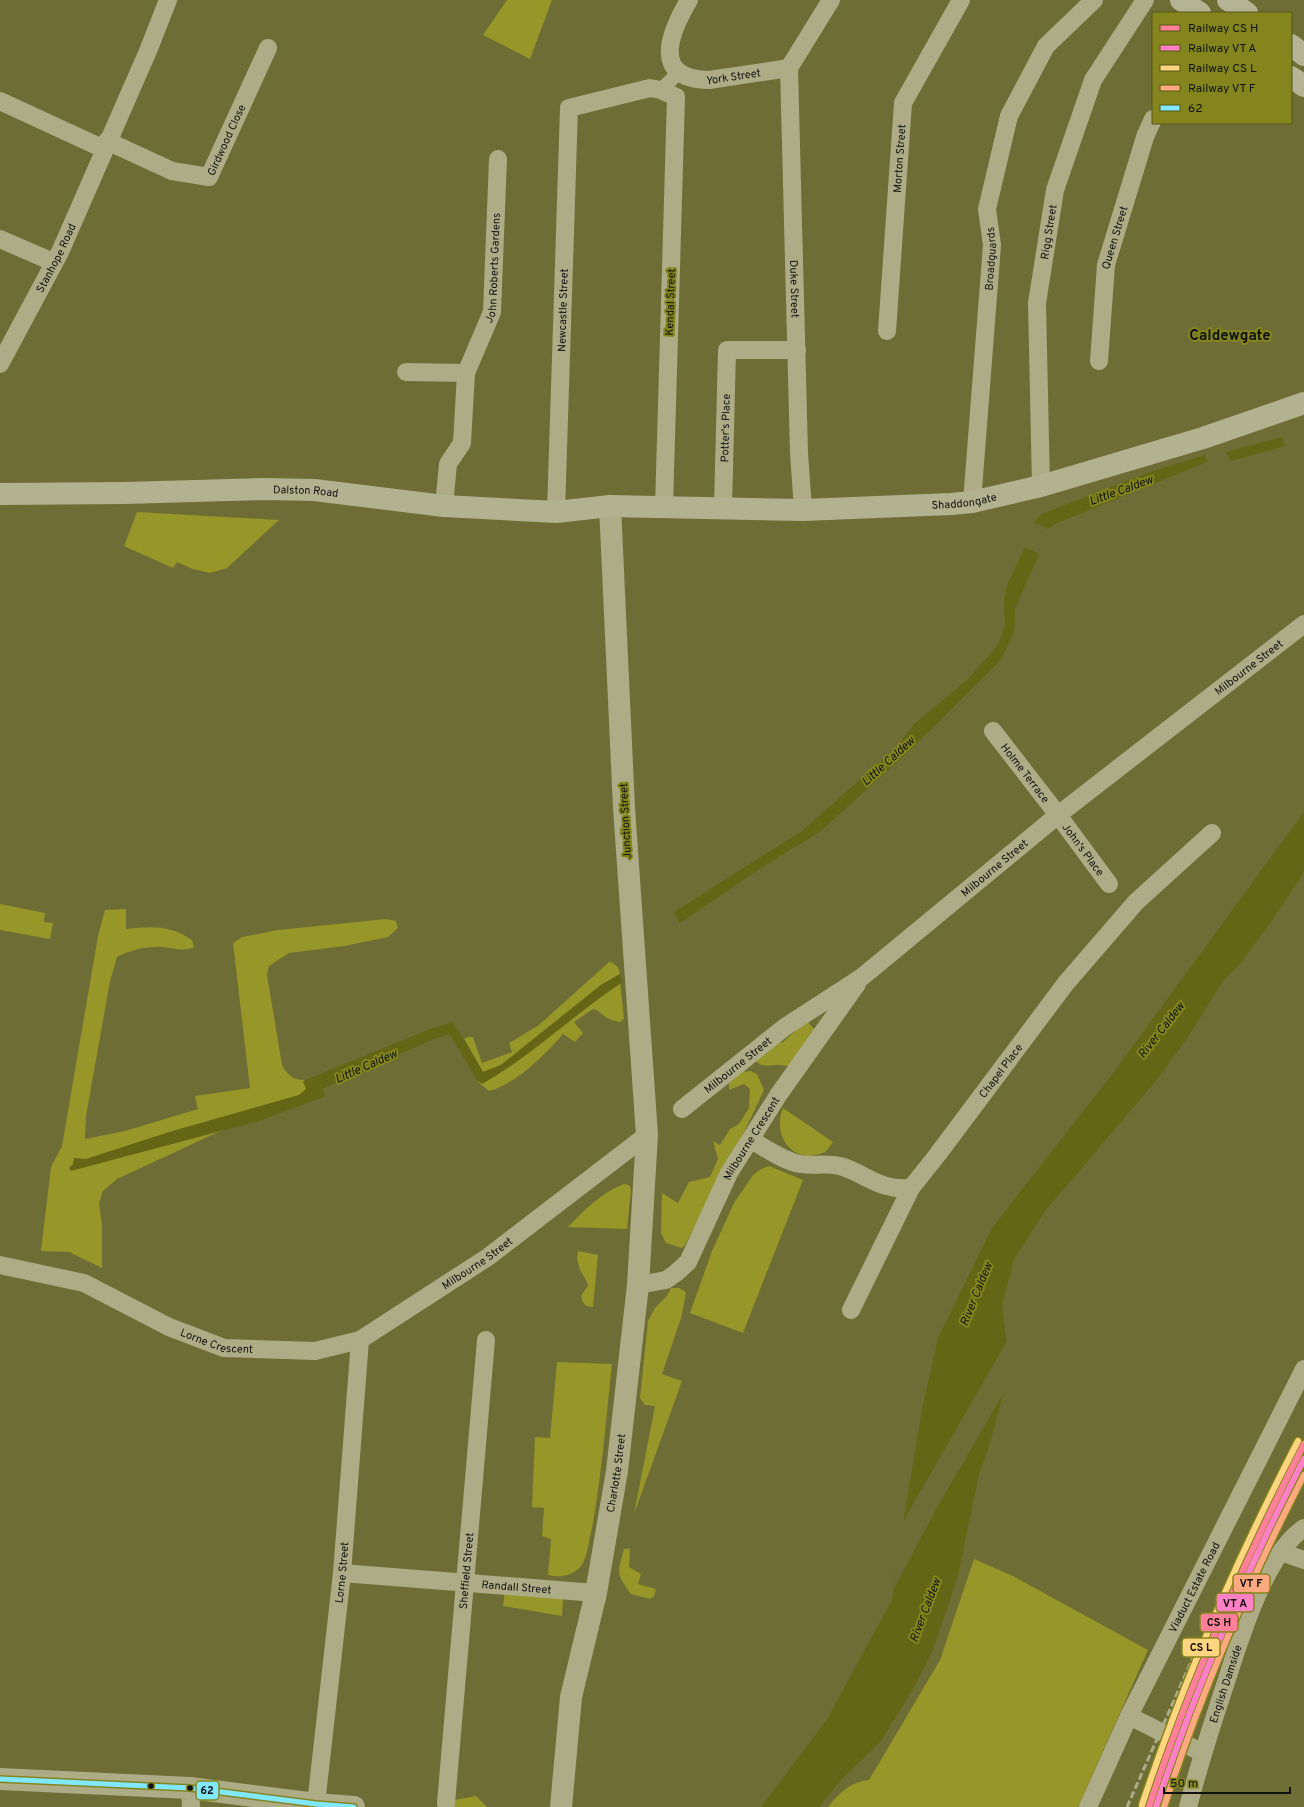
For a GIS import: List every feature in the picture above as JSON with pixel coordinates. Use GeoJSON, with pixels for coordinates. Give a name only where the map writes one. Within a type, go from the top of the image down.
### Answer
{"type":"FeatureCollection","features":[{"type":"Feature","properties":{"kind":"main road"},"geometry":{"type":"LineString","coordinates":[[1181,0],[1198,12]]}},
{"type":"Feature","properties":{"kind":"main road"},"geometry":{"type":"LineString","coordinates":[[1228,0],[1245,12]]}},
{"type":"Feature","properties":{"kind":"main road"},"geometry":{"type":"LineString","coordinates":[[1292,46],[1304,55]]}},
{"type":"Feature","properties":{"kind":"main road"},"geometry":{"type":"LineString","coordinates":[[1292,78],[1304,86]]}},
{"type":"Feature","properties":{"kind":"main road","name":"Shaddongate"},"geometry":{"type":"LineString","coordinates":[[610,506],[723,507],[803,510],[972,502],[1041,486],[1203,438],[1304,403]]}},
{"type":"Feature","properties":{"kind":"main road","name":"Dalston Road"},"geometry":{"type":"LineString","coordinates":[[0,494],[124,493],[265,489],[314,490],[444,506],[556,512],[610,506]]}},
{"type":"Feature","properties":{"kind":"street","name":"Stanhope Road"},"geometry":{"type":"LineString","coordinates":[[0,364],[53,262],[60,252],[148,51],[168,0]]}},
{"type":"Feature","properties":{"kind":"street"},"geometry":{"type":"LineString","coordinates":[[669,93],[678,73],[672,66],[669,43],[681,13],[689,0]]}},
{"type":"Feature","properties":{"kind":"street"},"geometry":{"type":"LineString","coordinates":[[789,68],[831,0]]}},
{"type":"Feature","properties":{"kind":"street","name":"Morton Street"},"geometry":{"type":"LineString","coordinates":[[887,331],[903,103],[961,0]]}},
{"type":"Feature","properties":{"kind":"street","name":"Broadguards"},"geometry":{"type":"LineString","coordinates":[[972,502],[992,245],[987,209],[1009,116],[1046,46],[1094,0]]}},
{"type":"Feature","properties":{"kind":"street","name":"Rigg Street"},"geometry":{"type":"LineString","coordinates":[[1041,486],[1037,303],[1055,190],[1093,80],[1145,0]]}},
{"type":"Feature","properties":{"kind":"street","name":"Girdwood Close"},"geometry":{"type":"LineString","coordinates":[[106,145],[172,171],[209,177],[268,48]]}},
{"type":"Feature","properties":{"kind":"street","name":"York Street"},"geometry":{"type":"LineString","coordinates":[[678,73],[696,80],[709,80],[789,68]]}},
{"type":"Feature","properties":{"kind":"street","name":"Duke Street"},"geometry":{"type":"LineString","coordinates":[[789,68],[799,453],[803,510]]}},
{"type":"Feature","properties":{"kind":"street","name":"Newcastle Street"},"geometry":{"type":"LineString","coordinates":[[556,512],[569,108],[650,88],[669,93]]}},
{"type":"Feature","properties":{"kind":"street","name":"Kendal Street"},"geometry":{"type":"LineString","coordinates":[[664,507],[669,93]]}},
{"type":"Feature","properties":{"kind":"street"},"geometry":{"type":"LineString","coordinates":[[0,101],[106,145]]}},
{"type":"Feature","properties":{"kind":"street","name":"Queen Street"},"geometry":{"type":"LineString","coordinates":[[1099,361],[1106,265],[1145,137],[1152,121]]}},
{"type":"Feature","properties":{"kind":"street","name":"John Roberts Gardens"},"geometry":{"type":"LineString","coordinates":[[444,506],[448,464],[462,443],[466,373],[492,312],[498,159]]}},
{"type":"Feature","properties":{"kind":"street"},"geometry":{"type":"LineString","coordinates":[[0,239],[53,262]]}},
{"type":"Feature","properties":{"kind":"street","name":"Potter's Place"},"geometry":{"type":"LineString","coordinates":[[723,507],[727,350],[796,350]]}},
{"type":"Feature","properties":{"kind":"street"},"geometry":{"type":"LineString","coordinates":[[406,372],[466,373]]}},
{"type":"Feature","properties":{"kind":"street","name":"Junction Street"},"geometry":{"type":"LineString","coordinates":[[610,506],[624,808],[647,1135]]}},
{"type":"Feature","properties":{"kind":"street","name":"Milbourne Street"},"geometry":{"type":"LineString","coordinates":[[682,1108],[785,1026],[862,977],[1058,815],[1304,624]]}},
{"type":"Feature","properties":{"kind":"street","name":"Holme Terrace"},"geometry":{"type":"LineString","coordinates":[[993,731],[1058,815]]}},
{"type":"Feature","properties":{"kind":"street","name":"John's Place"},"geometry":{"type":"LineString","coordinates":[[1058,815],[1109,884]]}},
{"type":"Feature","properties":{"kind":"street","name":"Chapel Place"},"geometry":{"type":"LineString","coordinates":[[851,1310],[911,1188],[1066,983],[1136,902],[1212,833]]}},
{"type":"Feature","properties":{"kind":"street","name":"Milbourne Crescent"},"geometry":{"type":"LineString","coordinates":[[638,1285],[666,1280],[688,1262],[729,1172],[751,1140],[779,1094],[862,977]]}},
{"type":"Feature","properties":{"kind":"street","name":"Charlotte Street"},"geometry":{"type":"LineString","coordinates":[[561,1807],[571,1697],[596,1593],[618,1471],[638,1285],[647,1135]]}},
{"type":"Feature","properties":{"kind":"street","name":"Milbourne Street"},"geometry":{"type":"LineString","coordinates":[[360,1340],[488,1257],[647,1135]]}},
{"type":"Feature","properties":{"kind":"street"},"geometry":{"type":"LineString","coordinates":[[751,1140],[794,1162],[840,1166],[884,1186],[900,1189],[911,1188]]}},
{"type":"Feature","properties":{"kind":"street","name":"Lorne Crescent"},"geometry":{"type":"LineString","coordinates":[[0,1264],[84,1283],[169,1327],[224,1348],[315,1351],[360,1340]]}},
{"type":"Feature","properties":{"kind":"street","name":"Lorne Street"},"geometry":{"type":"LineString","coordinates":[[316,1804],[342,1573],[360,1340]]}},
{"type":"Feature","properties":{"kind":"street","name":"Sheffield Street"},"geometry":{"type":"LineString","coordinates":[[446,1802],[486,1340]]}},
{"type":"Feature","properties":{"kind":"street","name":"Viaduct Estate Road"},"geometry":{"type":"LineString","coordinates":[[1088,1807],[1129,1716],[1304,1369]]}},
{"type":"Feature","properties":{"kind":"street","name":"English Damside"},"geometry":{"type":"LineString","coordinates":[[1188,1807],[1203,1753],[1246,1620],[1266,1577],[1281,1552],[1297,1532],[1304,1528]]}},
{"type":"Feature","properties":{"kind":"street"},"geometry":{"type":"LineString","coordinates":[[1281,1552],[1304,1560]]}},
{"type":"Feature","properties":{"kind":"street","name":"Randall Street"},"geometry":{"type":"LineString","coordinates":[[342,1573],[596,1593]]}},
{"type":"Feature","properties":{"kind":"street"},"geometry":{"type":"LineString","coordinates":[[1129,1716],[1203,1753]]}},
{"type":"Feature","properties":{"kind":"street"},"geometry":{"type":"LineString","coordinates":[[0,1779],[190,1797],[354,1807]]}},
{"type":"Feature","properties":{"kind":"shaded area"},"geometry":{"type":"Polygon","coordinates":[[[507,0],[552,0],[530,59],[483,35],[507,0]]]}},
{"type":"Feature","properties":{"kind":"shaded area"},"geometry":{"type":"Polygon","coordinates":[[[137,512],[279,520],[227,568],[210,573],[193,569],[177,562],[173,568],[124,546],[137,512]]]}},
{"type":"Feature","properties":{"kind":"shaded area"},"geometry":{"type":"Polygon","coordinates":[[[0,904],[45,913],[44,922],[53,923],[50,939],[0,930],[0,904]]]}},
{"type":"Feature","properties":{"kind":"shaded area"},"geometry":{"type":"Polygon","coordinates":[[[126,909],[126,929],[153,927],[169,929],[192,940],[194,947],[182,949],[163,947],[145,948],[133,950],[117,957],[110,981],[86,1116],[85,1139],[125,1131],[198,1109],[195,1096],[250,1088],[233,943],[242,937],[278,930],[386,919],[396,921],[398,928],[388,937],[344,946],[289,953],[269,966],[267,975],[282,1065],[290,1076],[301,1080],[311,1080],[306,1092],[288,1103],[214,1134],[117,1179],[103,1191],[99,1203],[102,1225],[102,1268],[69,1252],[41,1251],[51,1167],[62,1146],[98,936],[105,910],[126,909]]]}},
{"type":"Feature","properties":{"kind":"shaded area"},"geometry":{"type":"Polygon","coordinates":[[[609,962],[618,967],[620,974],[601,985],[501,1065],[483,1072],[464,1039],[473,1037],[482,1063],[512,1052],[509,1043],[539,1025],[609,962]]]}},
{"type":"Feature","properties":{"kind":"shaded area"},"geometry":{"type":"Polygon","coordinates":[[[620,981],[624,1019],[620,1022],[607,1018],[599,1011],[593,1009],[574,1022],[583,1033],[575,1042],[563,1034],[529,1068],[499,1088],[489,1091],[478,1082],[475,1071],[479,1079],[514,1062],[597,996],[620,981]]]}},
{"type":"Feature","properties":{"kind":"shaded area"},"geometry":{"type":"Polygon","coordinates":[[[807,1021],[814,1029],[814,1034],[792,1067],[781,1065],[764,1066],[758,1063],[753,1057],[762,1046],[783,1042],[807,1021]]]}},
{"type":"Feature","properties":{"kind":"shaded area"},"geometry":{"type":"Polygon","coordinates":[[[751,1071],[757,1074],[764,1090],[747,1126],[685,1245],[682,1248],[666,1243],[661,1233],[662,1193],[678,1203],[689,1182],[710,1177],[718,1159],[713,1141],[720,1145],[730,1129],[739,1124],[749,1108],[750,1089],[744,1084],[729,1090],[729,1083],[742,1072],[751,1071]]]}},
{"type":"Feature","properties":{"kind":"shaded area"},"geometry":{"type":"Polygon","coordinates":[[[783,1108],[833,1142],[825,1152],[810,1156],[801,1155],[788,1146],[781,1132],[780,1124],[783,1108]]]}},
{"type":"Feature","properties":{"kind":"shaded area"},"geometry":{"type":"Polygon","coordinates":[[[769,1166],[803,1180],[743,1333],[690,1313],[712,1251],[734,1203],[753,1175],[761,1169],[769,1166]]]}},
{"type":"Feature","properties":{"kind":"shaded area"},"geometry":{"type":"Polygon","coordinates":[[[624,1184],[629,1185],[631,1190],[627,1229],[568,1227],[587,1208],[601,1197],[616,1187],[624,1184]]]}},
{"type":"Feature","properties":{"kind":"shaded area"},"geometry":{"type":"Polygon","coordinates":[[[578,1251],[598,1255],[593,1307],[583,1303],[581,1298],[588,1286],[580,1270],[577,1259],[578,1251]]]}},
{"type":"Feature","properties":{"kind":"shaded area"},"geometry":{"type":"Polygon","coordinates":[[[671,1288],[679,1288],[686,1292],[682,1315],[662,1374],[682,1381],[634,1514],[655,1406],[645,1405],[640,1398],[648,1321],[655,1308],[667,1296],[671,1288]]]}},
{"type":"Feature","properties":{"kind":"shaded area"},"geometry":{"type":"Polygon","coordinates":[[[557,1362],[612,1364],[604,1446],[587,1552],[581,1566],[578,1569],[570,1574],[557,1576],[548,1575],[551,1539],[542,1536],[544,1508],[532,1507],[535,1437],[550,1438],[557,1362]]]}},
{"type":"Feature","properties":{"kind":"shaded area"},"geometry":{"type":"Polygon","coordinates":[[[630,1548],[629,1567],[641,1574],[638,1584],[656,1589],[654,1596],[650,1599],[631,1594],[620,1577],[619,1568],[624,1549],[630,1548]]]}},
{"type":"Feature","properties":{"kind":"shaded area"},"geometry":{"type":"Polygon","coordinates":[[[974,1559],[1013,1576],[1148,1650],[1078,1807],[828,1807],[851,1785],[869,1780],[940,1660],[974,1559]]]}},
{"type":"Feature","properties":{"kind":"shaded area"},"geometry":{"type":"Polygon","coordinates":[[[505,1591],[563,1598],[562,1616],[503,1606],[505,1591]]]}},
{"type":"Feature","properties":{"kind":"shaded area"},"geometry":{"type":"Polygon","coordinates":[[[476,1796],[487,1807],[451,1807],[454,1800],[476,1796]]]}},
{"type":"Feature","properties":{"kind":"water"},"geometry":{"type":"Polygon","coordinates":[[[1282,437],[1285,446],[1231,461],[1226,452],[1282,437]]]}},
{"type":"Feature","properties":{"kind":"water"},"geometry":{"type":"Polygon","coordinates":[[[1205,455],[1207,462],[1055,524],[1048,529],[1034,522],[1042,514],[1147,473],[1205,455]]]}},
{"type":"Feature","properties":{"kind":"water"},"geometry":{"type":"Polygon","coordinates":[[[1025,547],[1039,554],[1015,609],[1013,635],[1000,661],[911,749],[821,831],[761,868],[680,923],[674,912],[802,831],[897,747],[914,724],[967,680],[1000,641],[1005,625],[1004,600],[1008,583],[1025,547]]]}},
{"type":"Feature","properties":{"kind":"water","name":"River Caldew"},"geometry":{"type":"Polygon","coordinates":[[[1304,812],[1304,871],[1297,883],[1240,964],[1223,981],[1190,1034],[1155,1082],[1045,1211],[1014,1259],[1002,1306],[1010,1368],[988,1450],[979,1474],[958,1576],[932,1652],[913,1689],[881,1741],[842,1779],[819,1807],[761,1807],[826,1721],[892,1600],[922,1410],[938,1338],[992,1228],[1114,1072],[1304,812]]]}},
{"type":"Feature","properties":{"kind":"water"},"geometry":{"type":"Polygon","coordinates":[[[620,974],[620,981],[602,993],[518,1058],[482,1081],[479,1079],[451,1031],[432,1037],[320,1087],[322,1095],[257,1119],[72,1168],[74,1158],[86,1159],[169,1132],[299,1095],[306,1089],[303,1081],[430,1029],[452,1022],[464,1039],[483,1072],[501,1065],[601,985],[620,974]]]}},
{"type":"Feature","properties":{"kind":"pier"},"geometry":{"type":"Polygon","coordinates":[[[1008,1339],[1012,1368],[1007,1387],[935,1511],[894,1589],[900,1527],[1008,1339]]]}},
{"type":"Feature","properties":{"kind":"waterway","name":"Little Caldew"},"geometry":{"type":"LineString","coordinates":[[72,1168],[257,1119],[322,1095],[320,1087],[432,1037],[451,1031],[479,1079],[482,1081],[518,1058],[602,993],[620,981]]}},
{"type":"Feature","properties":{"kind":"railway"},"geometry":{"type":"LineString","coordinates":[[1127,1807],[1194,1655],[1247,1558]]}},
{"type":"Feature","properties":{"kind":"railway"},"geometry":{"type":"LineString","coordinates":[[1181,1694],[1255,1561]]}},
{"type":"Feature","properties":{"kind":"transit line"},"geometry":{"type":"LineString","coordinates":[[1142,1805],[1158,1758],[1213,1620],[1254,1530],[1298,1441]]}},
{"type":"Feature","properties":{"kind":"transit line"},"geometry":{"type":"LineString","coordinates":[[1149,1807],[1182,1714],[1219,1622],[1260,1533],[1304,1444]]}},
{"type":"Feature","properties":{"kind":"transit line"},"geometry":{"type":"LineString","coordinates":[[1156,1807],[1171,1762],[1223,1630],[1262,1544],[1304,1459]]}},
{"type":"Feature","properties":{"kind":"transit line"},"geometry":{"type":"LineString","coordinates":[[1164,1807],[1178,1764],[1227,1638],[1264,1556],[1304,1475]]}},
{"type":"Feature","properties":{"kind":"transit line","name":"62"},"geometry":{"type":"LineString","coordinates":[[0,1779],[190,1788],[316,1804],[354,1807]]}},
{"type":"Feature","properties":{"kind":"district","name":"Caldewgate"},"geometry":{"type":"Point","coordinates":[1230,335]}}]}
